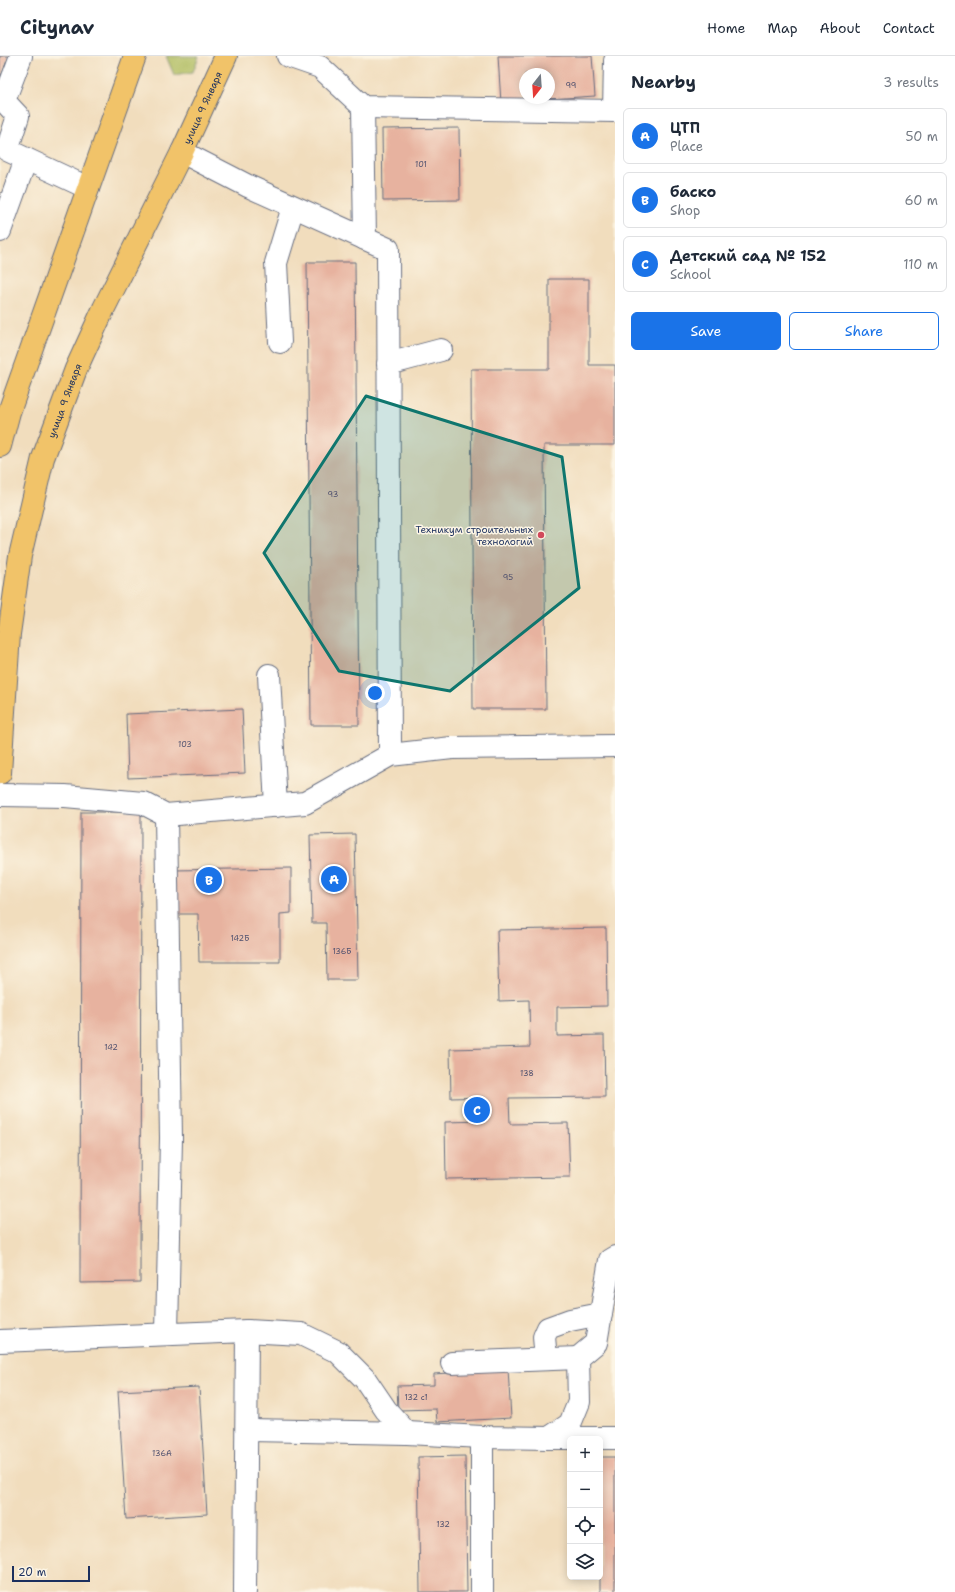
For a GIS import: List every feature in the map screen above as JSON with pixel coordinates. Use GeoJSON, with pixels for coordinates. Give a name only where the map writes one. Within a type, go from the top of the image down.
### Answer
{"type":"FeatureCollection","features":[{"type":"Feature","properties":{"kind":"main road"},"geometry":{"type":"LineString","coordinates":[[0,446],[9,412],[135,56]]}},
{"type":"Feature","properties":{"kind":"main road","name":"улица 9 Января"},"geometry":{"type":"LineString","coordinates":[[0,773],[11,619],[20,556],[43,458],[82,355],[182,152],[226,56]]}},
{"type":"Feature","properties":{"kind":"lane"},"geometry":{"type":"LineString","coordinates":[[0,231],[11,152],[18,116],[4,101],[21,56]]}},
{"type":"Feature","properties":{"kind":"lane"},"geometry":{"type":"LineString","coordinates":[[288,56],[320,67],[363,107],[615,111],[615,61]]}},
{"type":"Feature","properties":{"kind":"lane"},"geometry":{"type":"LineString","coordinates":[[363,107],[365,239]]}},
{"type":"Feature","properties":{"kind":"lane"},"geometry":{"type":"LineString","coordinates":[[11,152],[88,188]]}},
{"type":"Feature","properties":{"kind":"lane"},"geometry":{"type":"LineString","coordinates":[[182,152],[248,186],[388,249],[390,755]]}},
{"type":"Feature","properties":{"kind":"lane"},"geometry":{"type":"LineString","coordinates":[[280,342],[276,263],[293,207]]}},
{"type":"Feature","properties":{"kind":"lane"},"geometry":{"type":"LineString","coordinates":[[388,364],[441,350]]}},
{"type":"Feature","properties":{"kind":"lane"},"geometry":{"type":"LineString","coordinates":[[269,675],[276,806]]}},
{"type":"Feature","properties":{"kind":"lane"},"geometry":{"type":"LineString","coordinates":[[0,796],[66,796],[137,802],[143,803],[166,815],[304,803],[390,755],[452,748],[615,746]]}},
{"type":"Feature","properties":{"kind":"lane"},"geometry":{"type":"LineString","coordinates":[[166,815],[171,1138],[167,1334]]}},
{"type":"Feature","properties":{"kind":"lane"},"geometry":{"type":"LineString","coordinates":[[452,1363],[578,1358],[596,1343],[610,1260],[615,1257]]}},
{"type":"Feature","properties":{"kind":"lane"},"geometry":{"type":"LineString","coordinates":[[546,1359],[544,1337],[548,1328],[570,1320],[601,1314]]}},
{"type":"Feature","properties":{"kind":"lane"},"geometry":{"type":"LineString","coordinates":[[245,1592],[247,1331]]}},
{"type":"Feature","properties":{"kind":"lane"},"geometry":{"type":"LineString","coordinates":[[0,1342],[247,1331],[301,1334],[338,1352],[366,1379],[386,1410],[407,1433]]}},
{"type":"Feature","properties":{"kind":"lane"},"geometry":{"type":"LineString","coordinates":[[549,1438],[570,1424],[579,1402],[578,1358]]}},
{"type":"Feature","properties":{"kind":"lane"},"geometry":{"type":"LineString","coordinates":[[247,1430],[407,1433],[482,1437],[615,1438]]}},
{"type":"Feature","properties":{"kind":"lane"},"geometry":{"type":"LineString","coordinates":[[482,1437],[482,1592]]}},
{"type":"Feature","properties":{"kind":"highlighted area"},"geometry":{"type":"Polygon","coordinates":[[[366,396],[562,457],[579,588],[450,691],[339,671],[264,553],[366,396]]]}},
{"type":"Feature","properties":{"kind":"green space"},"geometry":{"type":"Polygon","coordinates":[[[166,56],[199,56],[193,72],[174,75],[166,56]]]}},
{"type":"Feature","properties":{"kind":"building"},"geometry":{"type":"Polygon","coordinates":[[[0,56],[9,56],[0,79],[0,56]]]}},
{"type":"Feature","properties":{"kind":"building"},"geometry":{"type":"Polygon","coordinates":[[[498,56],[592,56],[595,96],[555,99],[555,68],[519,68],[519,101],[501,103],[498,56]]]}},
{"type":"Feature","properties":{"kind":"building"},"geometry":{"type":"Polygon","coordinates":[[[459,128],[460,200],[383,201],[382,129],[459,128]]]}},
{"type":"Feature","properties":{"kind":"building"},"geometry":{"type":"Polygon","coordinates":[[[307,262],[355,262],[359,725],[311,725],[307,262]]]}},
{"type":"Feature","properties":{"kind":"building"},"geometry":{"type":"Polygon","coordinates":[[[549,279],[589,279],[589,365],[615,365],[615,445],[544,445],[546,709],[473,709],[471,369],[549,369],[549,279]]]}},
{"type":"Feature","properties":{"kind":"building"},"geometry":{"type":"Polygon","coordinates":[[[242,709],[245,773],[128,778],[126,714],[242,709]]]}},
{"type":"Feature","properties":{"kind":"building"},"geometry":{"type":"Polygon","coordinates":[[[81,812],[141,812],[140,1282],[80,1283],[81,812]]]}},
{"type":"Feature","properties":{"kind":"building"},"geometry":{"type":"Polygon","coordinates":[[[355,834],[358,980],[327,980],[326,923],[312,923],[310,835],[355,834]]]}},
{"type":"Feature","properties":{"kind":"building"},"geometry":{"type":"Polygon","coordinates":[[[291,868],[291,913],[280,914],[280,962],[199,962],[198,914],[175,914],[174,870],[291,868]]]}},
{"type":"Feature","properties":{"kind":"building"},"geometry":{"type":"Polygon","coordinates":[[[606,928],[607,1006],[557,1007],[557,1036],[604,1035],[605,1097],[509,1098],[510,1124],[568,1123],[570,1177],[446,1179],[445,1122],[485,1121],[484,1097],[451,1098],[450,1049],[530,1047],[529,1000],[499,1001],[497,930],[606,928]]]}},
{"type":"Feature","properties":{"kind":"building"},"geometry":{"type":"Polygon","coordinates":[[[508,1369],[511,1418],[437,1422],[436,1409],[398,1410],[397,1386],[434,1385],[434,1374],[508,1369]]]}},
{"type":"Feature","properties":{"kind":"building"},"geometry":{"type":"Polygon","coordinates":[[[199,1387],[207,1514],[126,1519],[118,1391],[199,1387]]]}},
{"type":"Feature","properties":{"kind":"building"},"geometry":{"type":"Polygon","coordinates":[[[465,1456],[467,1592],[420,1592],[418,1457],[465,1456]]]}},
{"type":"Feature","properties":{"kind":"building"},"geometry":{"type":"Polygon","coordinates":[[[603,1457],[615,1457],[615,1592],[600,1592],[600,1580],[603,1580],[603,1457]]]}},
{"type":"Feature","properties":{"kind":"place","name":"Техникум строительных технологий"},"geometry":{"type":"Point","coordinates":[541,535]}},
{"type":"Feature","properties":{"kind":"place","name":"ЦТП"},"geometry":{"type":"Point","coordinates":[334,879]}},
{"type":"Feature","properties":{"kind":"place","name":"баско"},"geometry":{"type":"Point","coordinates":[209,880]}},
{"type":"Feature","properties":{"kind":"place","name":"Детский сад № 152"},"geometry":{"type":"Point","coordinates":[477,1110]}}]}
